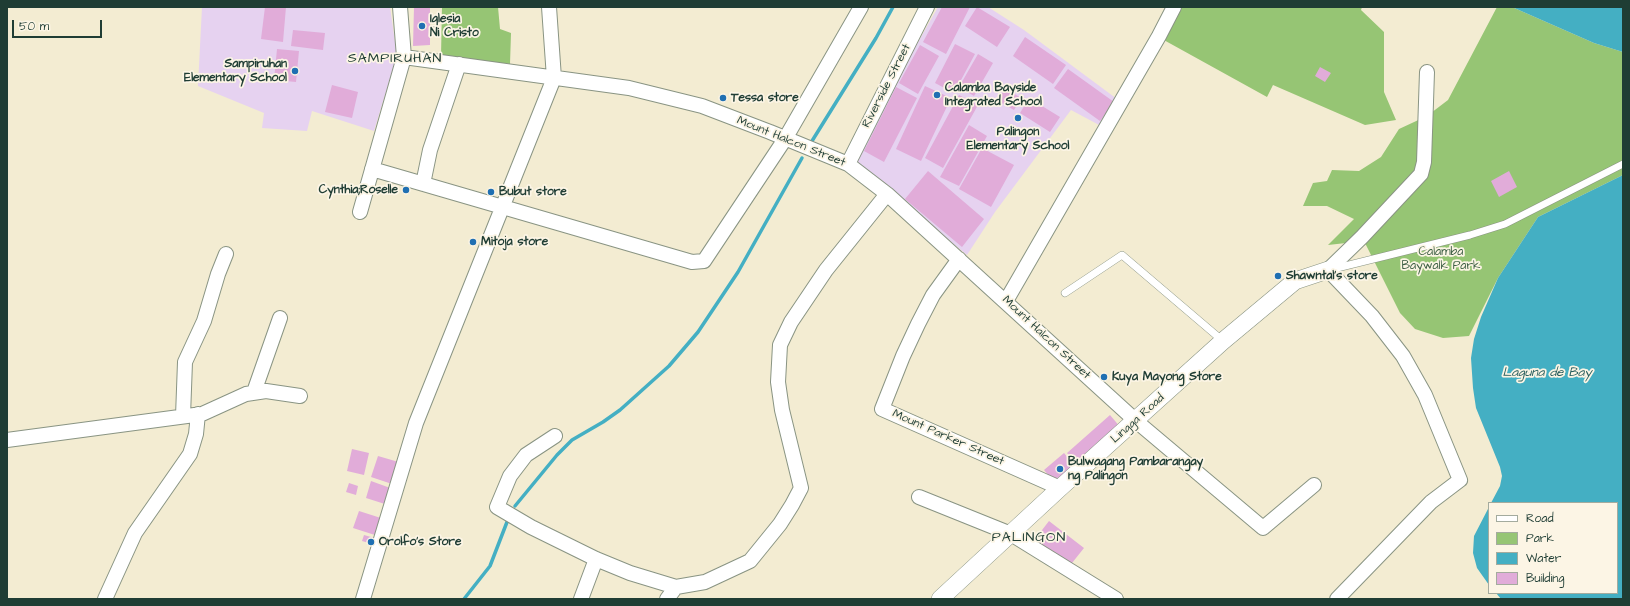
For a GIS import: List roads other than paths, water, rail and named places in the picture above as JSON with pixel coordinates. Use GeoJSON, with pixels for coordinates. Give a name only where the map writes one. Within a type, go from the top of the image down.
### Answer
{"type":"FeatureCollection","features":[{"type":"Feature","properties":{"kind":"street"},"geometry":{"type":"LineString","coordinates":[[360,212],[404,56],[400,7]]}},
{"type":"Feature","properties":{"kind":"street"},"geometry":{"type":"LineString","coordinates":[[363,599],[416,423],[504,207],[554,78],[549,7]]}},
{"type":"Feature","properties":{"kind":"street"},"geometry":{"type":"LineString","coordinates":[[372,169],[692,262],[704,261],[785,139],[861,7]]}},
{"type":"Feature","properties":{"kind":"street","name":"Riverside Street"},"geometry":{"type":"LineString","coordinates":[[848,164],[927,7]]}},
{"type":"Feature","properties":{"kind":"street"},"geometry":{"type":"LineString","coordinates":[[1006,301],[1174,7]]}},
{"type":"Feature","properties":{"kind":"street","name":"Mount Halcon Street"},"geometry":{"type":"LineString","coordinates":[[404,56],[629,88],[702,106],[848,164],[887,194],[1136,421],[1263,528],[1314,486]]}},
{"type":"Feature","properties":{"kind":"street"},"geometry":{"type":"LineString","coordinates":[[423,184],[430,150],[459,64]]}},
{"type":"Feature","properties":{"kind":"street"},"geometry":{"type":"LineString","coordinates":[[1337,599],[1431,502],[1460,480],[1425,395],[1403,356],[1372,316],[1328,270],[1362,237],[1421,174],[1424,162],[1427,72]]}},
{"type":"Feature","properties":{"kind":"street"},"geometry":{"type":"LineString","coordinates":[[555,436],[526,455],[510,476],[497,507],[531,527],[596,559],[630,573],[676,587],[705,582],[750,561],[780,524],[802,488],[782,410],[778,382],[780,344],[791,322],[826,270],[887,194]]}},
{"type":"Feature","properties":{"kind":"street"},"geometry":{"type":"LineString","coordinates":[[183,416],[185,362],[204,321],[218,274],[226,254]]}},
{"type":"Feature","properties":{"kind":"street","name":"Mount Parker Street"},"geometry":{"type":"LineString","coordinates":[[959,259],[933,295],[918,324],[903,356],[882,409],[1060,488]]}},
{"type":"Feature","properties":{"kind":"street","name":"Lingga Road"},"geometry":{"type":"LineString","coordinates":[[940,599],[1223,341],[1295,281],[1328,270]]}},
{"type":"Feature","properties":{"kind":"street"},"geometry":{"type":"LineString","coordinates":[[254,392],[280,318]]}},
{"type":"Feature","properties":{"kind":"street"},"geometry":{"type":"LineString","coordinates":[[7,440],[202,414],[246,394],[254,392],[266,391],[300,396]]}},
{"type":"Feature","properties":{"kind":"street"},"geometry":{"type":"LineString","coordinates":[[105,599],[135,533],[190,454],[196,434],[198,414]]}},
{"type":"Feature","properties":{"kind":"street"},"geometry":{"type":"LineString","coordinates":[[919,497],[1011,534],[1116,599]]}},
{"type":"Feature","properties":{"kind":"street"},"geometry":{"type":"LineString","coordinates":[[581,599],[596,559]]}},
{"type":"Feature","properties":{"kind":"street"},"geometry":{"type":"LineString","coordinates":[[667,599],[676,587]]}},
{"type":"Feature","properties":{"kind":"lane"},"geometry":{"type":"LineString","coordinates":[[1328,270],[1470,235],[1505,224],[1623,164]]}},
{"type":"Feature","properties":{"kind":"lane"},"geometry":{"type":"LineString","coordinates":[[1065,293],[1122,255],[1223,341]]}},
{"type":"Feature","properties":{"kind":"water"},"geometry":{"type":"Polygon","coordinates":[[[1512,7],[1623,7],[1623,52],[1594,43],[1512,7]]]}},
{"type":"Feature","properties":{"kind":"water","name":"Laguna de Bay"},"geometry":{"type":"Polygon","coordinates":[[[1623,175],[1623,599],[1501,599],[1497,594],[1618,594],[1618,502],[1492,502],[1500,486],[1502,476],[1500,467],[1476,408],[1471,358],[1474,339],[1481,317],[1498,278],[1538,217],[1623,175]]]}},
{"type":"Feature","properties":{"kind":"water"},"geometry":{"type":"Polygon","coordinates":[[[1488,509],[1488,584],[1477,568],[1473,553],[1474,536],[1488,509]]]}},
{"type":"Feature","properties":{"kind":"waterway"},"geometry":{"type":"LineString","coordinates":[[812,141],[876,38],[893,7]]}},
{"type":"Feature","properties":{"kind":"waterway"},"geometry":{"type":"LineString","coordinates":[[515,506],[557,455],[572,440],[620,410],[669,366],[698,332],[738,272],[802,158]]}},
{"type":"Feature","properties":{"kind":"waterway"},"geometry":{"type":"LineString","coordinates":[[464,599],[490,566],[507,522]]}},
{"type":"Feature","properties":{"kind":"place","name":"Iglesia Ni Cristo"},"geometry":{"type":"Point","coordinates":[422,26]}},
{"type":"Feature","properties":{"kind":"place","name":"Sampiruhan Elementary School"},"geometry":{"type":"Point","coordinates":[295,71]}},
{"type":"Feature","properties":{"kind":"place","name":"Calamba Bayside Integrated School"},"geometry":{"type":"Point","coordinates":[937,95]}},
{"type":"Feature","properties":{"kind":"place","name":"Tessa store"},"geometry":{"type":"Point","coordinates":[723,98]}},
{"type":"Feature","properties":{"kind":"place","name":"Palingon Elementary School"},"geometry":{"type":"Point","coordinates":[1018,118]}},
{"type":"Feature","properties":{"kind":"place","name":"Cynthia;Roselle"},"geometry":{"type":"Point","coordinates":[406,190]}},
{"type":"Feature","properties":{"kind":"place","name":"Bubut store"},"geometry":{"type":"Point","coordinates":[491,192]}},
{"type":"Feature","properties":{"kind":"place","name":"Mitoja store"},"geometry":{"type":"Point","coordinates":[473,242]}},
{"type":"Feature","properties":{"kind":"place","name":"Shawntal's store"},"geometry":{"type":"Point","coordinates":[1278,276]}},
{"type":"Feature","properties":{"kind":"place","name":"Kuya Mayong Store"},"geometry":{"type":"Point","coordinates":[1104,377]}},
{"type":"Feature","properties":{"kind":"place","name":"Bulwagang Pambarangay ng Palingon"},"geometry":{"type":"Point","coordinates":[1060,469]}},
{"type":"Feature","properties":{"kind":"place","name":"Orolfo's Store"},"geometry":{"type":"Point","coordinates":[371,542]}},
{"type":"Feature","properties":{"kind":"district","name":"SAMPIRUHAN"},"geometry":{"type":"Point","coordinates":[395,59]}},
{"type":"Feature","properties":{"kind":"district","name":"PALINGON"},"geometry":{"type":"Point","coordinates":[1029,538]}},
{"type":"Feature","properties":{"kind":"park label","name":"Calamba Baywalk Park"},"geometry":{"type":"Point","coordinates":[1441,259]}}]}
